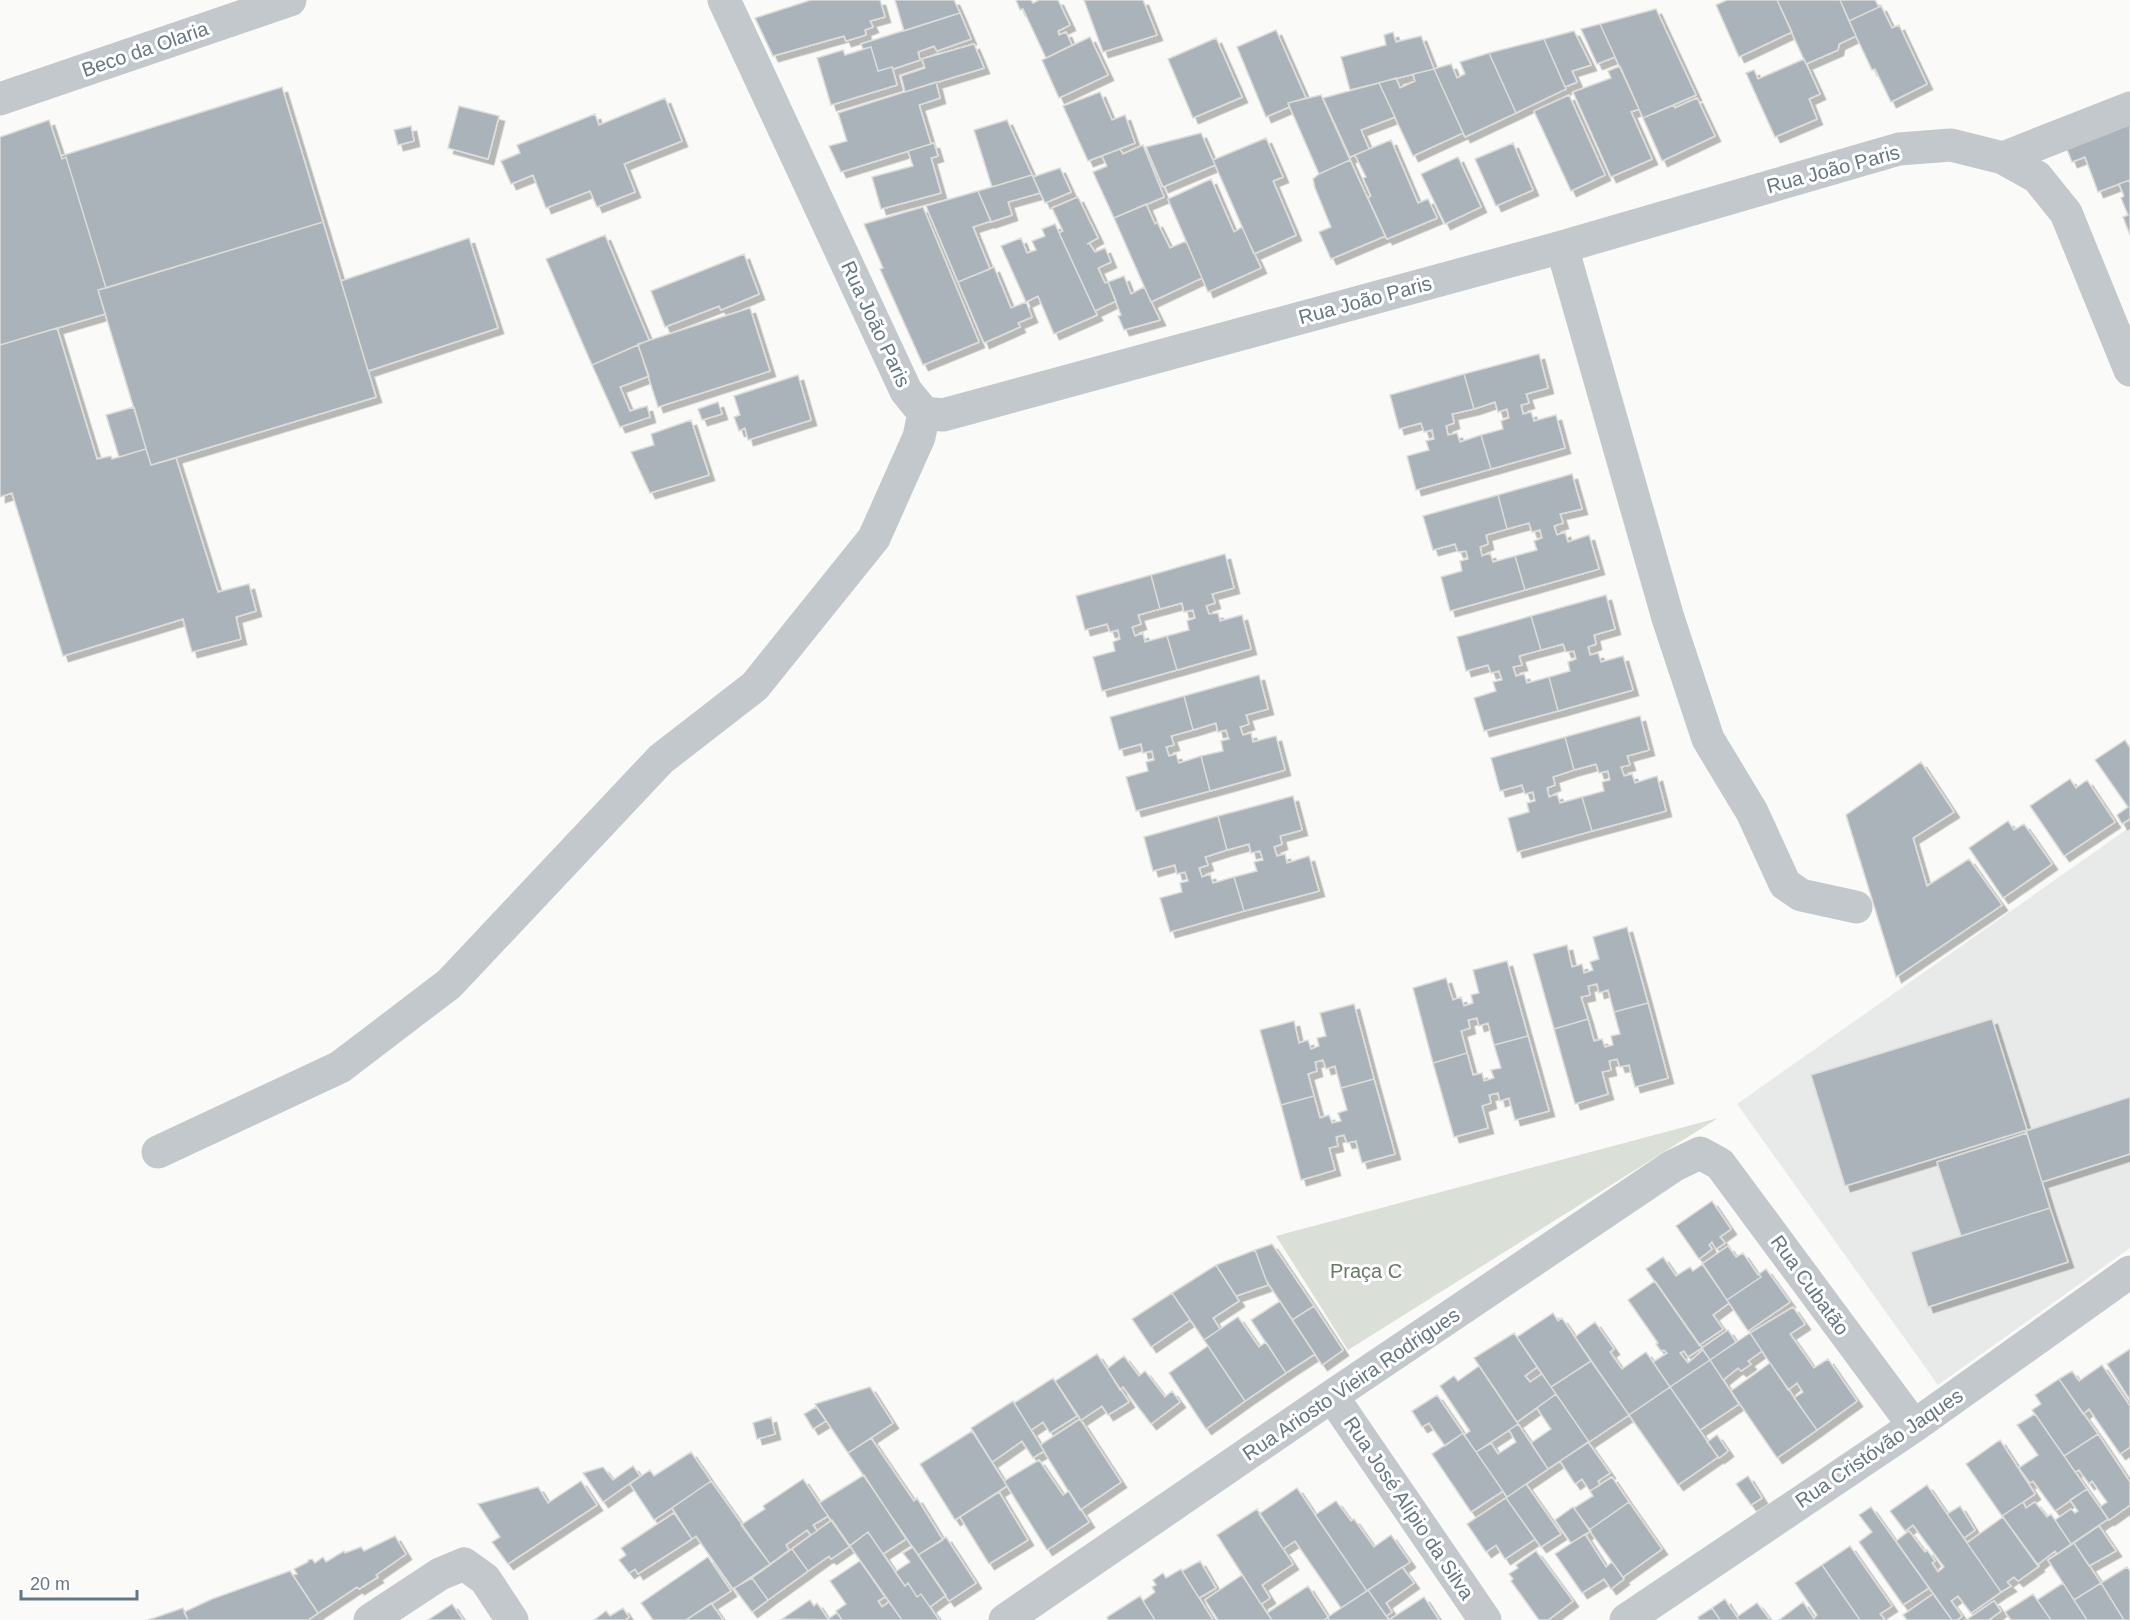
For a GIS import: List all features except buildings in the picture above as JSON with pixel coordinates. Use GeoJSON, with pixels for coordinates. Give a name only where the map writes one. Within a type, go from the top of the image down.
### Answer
{"type":"FeatureCollection","features":[{"type":"Feature","properties":{"kind":"street","name":"Beco da Olaria"},"geometry":{"type":"LineString","coordinates":[[0,99],[290,0]]}},
{"type":"Feature","properties":{"kind":"street","name":"Rua João Paris"},"geometry":{"type":"LineString","coordinates":[[724,0],[906,391],[924,413],[943,415],[1562,247],[1899,149],[1951,145],[2003,158],[2037,177],[2066,213],[2130,370]]}},
{"type":"Feature","properties":{"kind":"street"},"geometry":{"type":"LineString","coordinates":[[2003,158],[2130,108]]}},
{"type":"Feature","properties":{"kind":"street"},"geometry":{"type":"LineString","coordinates":[[1562,247],[1668,618],[1708,739],[1752,812],[1785,884],[1801,895],[1856,907]]}},
{"type":"Feature","properties":{"kind":"street"},"geometry":{"type":"LineString","coordinates":[[158,1152],[340,1067],[449,984],[661,759],[755,686],[874,538],[919,437],[924,413]]}},
{"type":"Feature","properties":{"kind":"street","name":"Rua Ariosto Vieira Rodrigues"},"geometry":{"type":"LineString","coordinates":[[1005,1620],[1673,1166],[1700,1153]]}},
{"type":"Feature","properties":{"kind":"street","name":"Rua Cubatão"},"geometry":{"type":"LineString","coordinates":[[1700,1153],[1720,1164],[1914,1426]]}},
{"type":"Feature","properties":{"kind":"street","name":"Rua Cristóvão Jaques"},"geometry":{"type":"LineString","coordinates":[[1626,1620],[1914,1426],[2130,1272]]}},
{"type":"Feature","properties":{"kind":"street","name":"Rua José Alípio da Silva"},"geometry":{"type":"LineString","coordinates":[[1332,1396],[1485,1620]]}},
{"type":"Feature","properties":{"kind":"street"},"geometry":{"type":"LineString","coordinates":[[370,1620],[440,1574],[464,1564],[485,1579],[512,1620]]}},
{"type":"Feature","properties":{"kind":"shaded area"},"geometry":{"type":"Polygon","coordinates":[[[2130,827],[2130,1248],[1938,1385],[1737,1104],[2130,827]]]}},
{"type":"Feature","properties":{"kind":"green space","name":"Praça C"},"geometry":{"type":"Polygon","coordinates":[[[1718,1118],[1348,1350],[1276,1236],[1718,1118]]]}}]}
